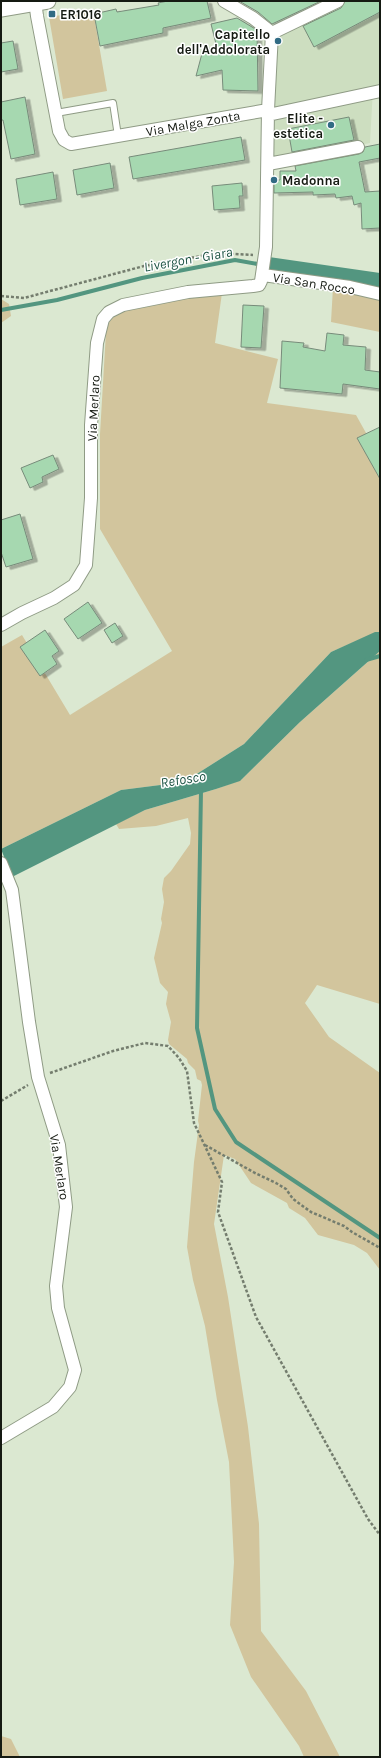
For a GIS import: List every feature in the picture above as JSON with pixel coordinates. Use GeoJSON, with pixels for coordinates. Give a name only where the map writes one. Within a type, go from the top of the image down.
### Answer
{"type":"FeatureCollection","features":[{"type":"Feature","properties":{"kind":"street"},"geometry":{"type":"LineString","coordinates":[[224,1],[253,18],[272,33],[338,1]]}},
{"type":"Feature","properties":{"kind":"street"},"geometry":{"type":"LineString","coordinates":[[1,9],[40,2]]}},
{"type":"Feature","properties":{"kind":"street","name":"Via Malga Zonta"},"geometry":{"type":"LineString","coordinates":[[40,2],[59,131],[64,140],[71,144],[268,113],[380,91]]}},
{"type":"Feature","properties":{"kind":"street","name":"Via San Rocco"},"geometry":{"type":"LineString","coordinates":[[272,33],[268,113],[266,251],[263,275],[380,294]]}},
{"type":"Feature","properties":{"kind":"street"},"geometry":{"type":"LineString","coordinates":[[268,164],[358,147]]}},
{"type":"Feature","properties":{"kind":"street","name":"Via Merlaro"},"geometry":{"type":"LineString","coordinates":[[1,625],[22,612],[54,598],[74,585],[86,565],[91,498],[91,425],[97,343],[103,319],[109,312],[123,305],[188,292],[253,286],[258,284],[263,275]]}},
{"type":"Feature","properties":{"kind":"street","name":"Via Merlaro"},"geometry":{"type":"LineString","coordinates":[[1,1438],[53,1407],[70,1387],[75,1370],[58,1308],[56,1286],[66,1208],[60,1153],[38,1077],[29,1022],[12,890],[3,867]]}},
{"type":"Feature","properties":{"kind":"lane"},"geometry":{"type":"LineString","coordinates":[[56,113],[113,103],[118,136]]}},
{"type":"Feature","properties":{"kind":"path"},"geometry":{"type":"LineString","coordinates":[[1,296],[24,298],[144,266],[218,253],[266,251]]}},
{"type":"Feature","properties":{"kind":"path"},"geometry":{"type":"LineString","coordinates":[[1,1101],[38,1077],[114,1051],[145,1043],[168,1046],[187,1071],[194,1123],[222,1182],[218,1212],[256,1317],[360,1505],[380,1535]]}},
{"type":"Feature","properties":{"kind":"path"},"geometry":{"type":"LineString","coordinates":[[204,1144],[286,1189],[293,1199],[306,1210],[344,1226],[380,1248]]}},
{"type":"Feature","properties":{"kind":"shaded area"},"geometry":{"type":"Polygon","coordinates":[[[343,1],[380,1],[380,86],[373,88],[370,143],[272,163],[273,43],[279,33],[343,1]]]}},
{"type":"Feature","properties":{"kind":"shaded area"},"geometry":{"type":"Polygon","coordinates":[[[93,10],[107,91],[63,99],[49,17],[93,10]]]}},
{"type":"Feature","properties":{"kind":"shaded area"},"geometry":{"type":"Polygon","coordinates":[[[269,257],[380,273],[380,294],[270,279],[269,257]]]}},
{"type":"Feature","properties":{"kind":"shaded area"},"geometry":{"type":"Polygon","coordinates":[[[333,287],[380,294],[380,332],[331,322],[333,287]]]}},
{"type":"Feature","properties":{"kind":"shaded area"},"geometry":{"type":"Polygon","coordinates":[[[222,293],[215,343],[278,359],[267,403],[356,415],[380,458],[380,632],[331,652],[244,744],[184,782],[121,790],[1,849],[1,647],[22,635],[70,715],[172,651],[100,529],[100,434],[106,332],[108,325],[111,319],[115,316],[123,311],[135,307],[166,300],[222,293]]]}},
{"type":"Feature","properties":{"kind":"shaded area"},"geometry":{"type":"Polygon","coordinates":[[[1,299],[9,304],[11,316],[1,323],[1,299]]]}},
{"type":"Feature","properties":{"kind":"shaded area"},"geometry":{"type":"Polygon","coordinates":[[[375,632],[380,632],[380,651],[300,722],[240,781],[145,810],[12,877],[1,849],[121,790],[184,782],[244,744],[331,652],[375,632]]]}},
{"type":"Feature","properties":{"kind":"shaded area"},"geometry":{"type":"Polygon","coordinates":[[[380,651],[380,1004],[317,985],[305,1003],[329,1037],[380,1073],[380,1270],[367,1253],[354,1245],[318,1235],[305,1218],[289,1208],[287,1203],[251,1183],[235,1159],[224,1155],[214,1224],[228,1297],[248,1427],[259,1524],[261,1631],[306,1691],[340,1757],[304,1757],[299,1746],[251,1677],[230,1625],[234,1562],[229,1462],[205,1326],[193,1280],[187,1247],[202,1085],[201,1081],[197,1079],[195,1070],[188,1063],[187,1059],[169,1044],[168,1040],[171,1022],[166,1004],[168,992],[160,983],[154,958],[162,923],[161,919],[164,902],[162,889],[164,878],[171,871],[190,844],[191,833],[188,818],[156,826],[119,829],[116,824],[145,810],[241,780],[300,722],[380,651]]]}},
{"type":"Feature","properties":{"kind":"shaded area"},"geometry":{"type":"Polygon","coordinates":[[[1,1736],[11,1739],[20,1757],[1,1757],[1,1736]]]}},
{"type":"Feature","properties":{"kind":"building"},"geometry":{"type":"Polygon","coordinates":[[[168,1],[207,1],[211,18],[163,28],[163,33],[100,46],[94,14],[116,9],[117,12],[159,5],[158,3],[168,1]]]}},
{"type":"Feature","properties":{"kind":"building"},"geometry":{"type":"Polygon","coordinates":[[[239,1],[321,1],[272,24],[258,12],[239,1]]]}},
{"type":"Feature","properties":{"kind":"building"},"geometry":{"type":"Polygon","coordinates":[[[345,1],[380,1],[380,12],[314,47],[303,26],[341,8],[345,1]]]}},
{"type":"Feature","properties":{"kind":"building"},"geometry":{"type":"Polygon","coordinates":[[[237,18],[257,30],[258,91],[223,90],[222,70],[196,76],[204,46],[218,52],[211,24],[237,18]]]}},
{"type":"Feature","properties":{"kind":"building"},"geometry":{"type":"Polygon","coordinates":[[[13,41],[18,69],[1,72],[1,43],[13,41]]]}},
{"type":"Feature","properties":{"kind":"building"},"geometry":{"type":"Polygon","coordinates":[[[25,97],[35,154],[11,159],[3,120],[1,120],[1,102],[25,97]]]}},
{"type":"Feature","properties":{"kind":"building"},"geometry":{"type":"Polygon","coordinates":[[[349,117],[354,140],[292,152],[288,129],[349,117]]]}},
{"type":"Feature","properties":{"kind":"building"},"geometry":{"type":"Polygon","coordinates":[[[241,137],[245,160],[133,179],[129,157],[241,137]]]}},
{"type":"Feature","properties":{"kind":"building"},"geometry":{"type":"Polygon","coordinates":[[[380,144],[380,158],[359,162],[365,192],[380,191],[380,228],[362,229],[361,203],[354,205],[352,196],[336,198],[335,194],[313,195],[313,192],[274,193],[274,180],[280,180],[280,171],[296,171],[295,166],[359,154],[363,152],[365,147],[380,144]]]}},
{"type":"Feature","properties":{"kind":"building"},"geometry":{"type":"Polygon","coordinates":[[[110,163],[114,188],[77,195],[73,170],[110,163]]]}},
{"type":"Feature","properties":{"kind":"building"},"geometry":{"type":"Polygon","coordinates":[[[53,172],[57,199],[20,205],[16,179],[53,172]]]}},
{"type":"Feature","properties":{"kind":"building"},"geometry":{"type":"Polygon","coordinates":[[[242,183],[243,196],[239,196],[240,208],[214,210],[212,186],[242,183]]]}},
{"type":"Feature","properties":{"kind":"building"},"geometry":{"type":"Polygon","coordinates":[[[243,305],[264,306],[261,348],[241,347],[243,305]]]}},
{"type":"Feature","properties":{"kind":"building"},"geometry":{"type":"Polygon","coordinates":[[[327,333],[344,335],[343,345],[366,347],[365,370],[380,372],[380,389],[343,384],[342,394],[280,388],[282,341],[304,343],[303,347],[325,351],[327,333]]]}},
{"type":"Feature","properties":{"kind":"building"},"geometry":{"type":"Polygon","coordinates":[[[380,427],[380,479],[357,438],[380,427]]]}},
{"type":"Feature","properties":{"kind":"building"},"geometry":{"type":"Polygon","coordinates":[[[53,455],[59,469],[42,477],[43,482],[30,488],[21,468],[53,455]]]}},
{"type":"Feature","properties":{"kind":"building"},"geometry":{"type":"Polygon","coordinates":[[[20,514],[33,559],[6,567],[1,552],[1,520],[20,514]]]}},
{"type":"Feature","properties":{"kind":"building"},"geometry":{"type":"Polygon","coordinates":[[[88,602],[102,623],[78,639],[64,619],[88,602]]]}},
{"type":"Feature","properties":{"kind":"building"},"geometry":{"type":"Polygon","coordinates":[[[115,623],[123,636],[112,643],[104,630],[115,623]]]}},
{"type":"Feature","properties":{"kind":"building"},"geometry":{"type":"Polygon","coordinates":[[[45,630],[59,651],[52,656],[57,664],[40,676],[20,647],[45,630]]]}},
{"type":"Feature","properties":{"kind":"waterway","name":"Livergon - Giara"},"geometry":{"type":"LineString","coordinates":[[1,310],[57,300],[142,278],[235,260],[263,265]]}},
{"type":"Feature","properties":{"kind":"waterway","name":"Refosco"},"geometry":{"type":"LineString","coordinates":[[366,660],[380,656]]}},
{"type":"Feature","properties":{"kind":"waterway"},"geometry":{"type":"LineString","coordinates":[[201,790],[197,1028],[215,1109],[236,1142],[380,1238]]}},
{"type":"Feature","properties":{"kind":"place","name":"ER1016"},"geometry":{"type":"Point","coordinates":[52,14]}},
{"type":"Feature","properties":{"kind":"place","name":"Capitello dell'Addolorata"},"geometry":{"type":"Point","coordinates":[278,41]}},
{"type":"Feature","properties":{"kind":"place","name":"Elite - estetica"},"geometry":{"type":"Point","coordinates":[331,125]}},
{"type":"Feature","properties":{"kind":"place","name":"Madonna"},"geometry":{"type":"Point","coordinates":[274,180]}}]}
